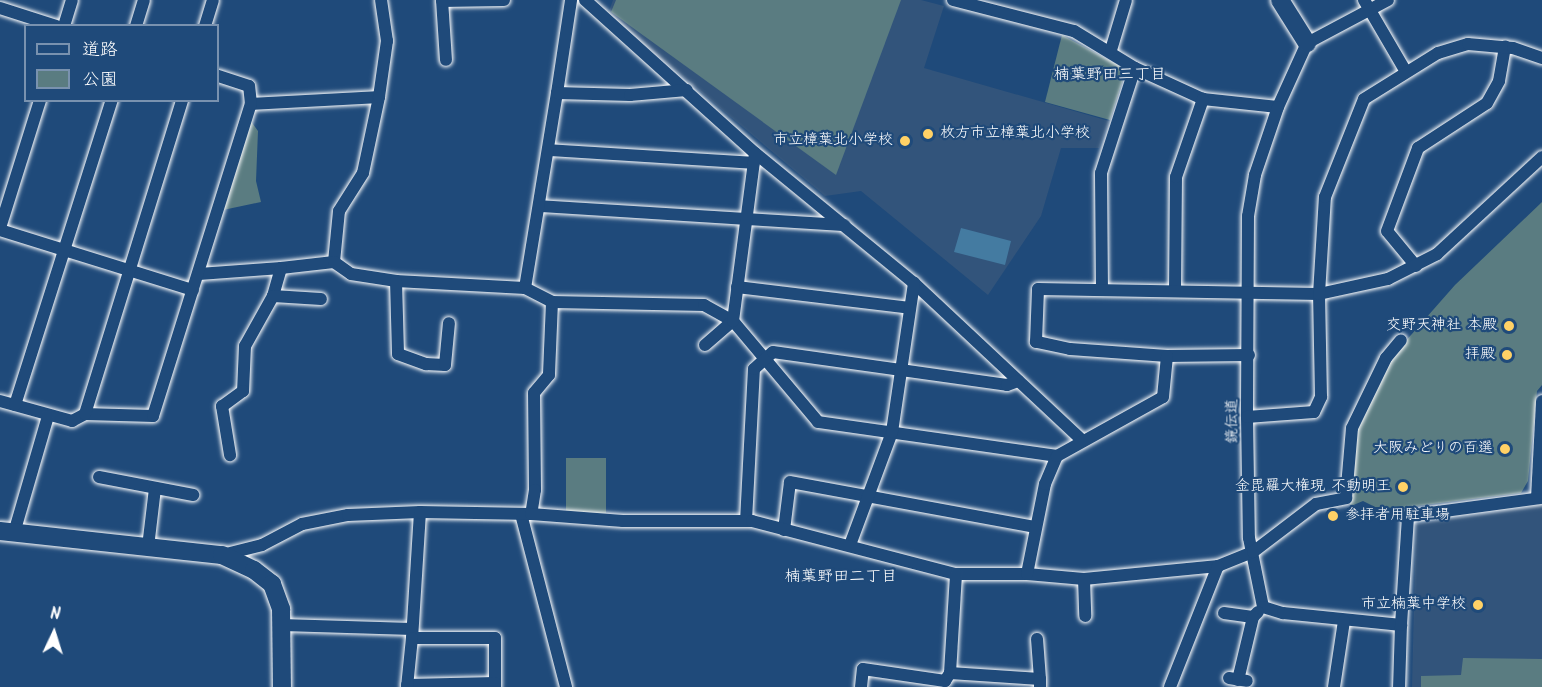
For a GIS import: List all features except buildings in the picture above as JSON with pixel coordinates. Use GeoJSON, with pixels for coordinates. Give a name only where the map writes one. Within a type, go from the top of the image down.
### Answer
{"type":"FeatureCollection","features":[{"type":"Feature","properties":{"kind":"street"},"geometry":{"type":"LineString","coordinates":[[65,24],[72,0]]}},
{"type":"Feature","properties":{"kind":"street"},"geometry":{"type":"LineString","coordinates":[[137,24],[144,0]]}},
{"type":"Feature","properties":{"kind":"street"},"geometry":{"type":"LineString","coordinates":[[206,24],[213,0]]}},
{"type":"Feature","properties":{"kind":"street"},"geometry":{"type":"LineString","coordinates":[[334,262],[339,210],[363,173],[379,97],[387,41],[381,0]]}},
{"type":"Feature","properties":{"kind":"street"},"geometry":{"type":"LineString","coordinates":[[446,60],[442,0],[504,0]]}},
{"type":"Feature","properties":{"kind":"street"},"geometry":{"type":"LineString","coordinates":[[525,288],[571,0]]}},
{"type":"Feature","properties":{"kind":"street"},"geometry":{"type":"LineString","coordinates":[[585,0],[687,90],[755,158],[844,225],[914,284],[1083,441]]}},
{"type":"Feature","properties":{"kind":"street"},"geometry":{"type":"LineString","coordinates":[[953,0],[1074,31],[1111,50],[1135,68],[1203,99],[1278,107]]}},
{"type":"Feature","properties":{"kind":"street"},"geometry":{"type":"LineString","coordinates":[[1111,50],[1126,0]]}},
{"type":"Feature","properties":{"kind":"street"},"geometry":{"type":"LineString","coordinates":[[1280,0],[1307,43],[1367,5],[1388,0]]}},
{"type":"Feature","properties":{"kind":"street"},"geometry":{"type":"LineString","coordinates":[[1367,5],[1406,72]]}},
{"type":"Feature","properties":{"kind":"street"},"geometry":{"type":"LineString","coordinates":[[0,8],[50,24]]}},
{"type":"Feature","properties":{"kind":"street","name":"鏡伝道"},"geometry":{"type":"LineString","coordinates":[[1263,607],[1249,538],[1248,216],[1255,175],[1278,107],[1307,43]]}},
{"type":"Feature","properties":{"kind":"street"},"geometry":{"type":"LineString","coordinates":[[1247,417],[1314,412],[1321,397],[1319,294],[1325,197],[1364,99],[1438,53],[1468,44],[1505,47],[1542,58]]}},
{"type":"Feature","properties":{"kind":"street"},"geometry":{"type":"LineString","coordinates":[[1416,266],[1387,231],[1418,148],[1486,103],[1499,81],[1505,47]]}},
{"type":"Feature","properties":{"kind":"street"},"geometry":{"type":"LineString","coordinates":[[1102,290],[1101,173],[1135,68]]}},
{"type":"Feature","properties":{"kind":"street"},"geometry":{"type":"LineString","coordinates":[[0,401],[72,421],[85,414],[153,416],[251,104],[249,86],[219,76]]}},
{"type":"Feature","properties":{"kind":"street"},"geometry":{"type":"LineString","coordinates":[[557,93],[630,95],[687,90]]}},
{"type":"Feature","properties":{"kind":"street"},"geometry":{"type":"LineString","coordinates":[[251,104],[379,97]]}},
{"type":"Feature","properties":{"kind":"street"},"geometry":{"type":"LineString","coordinates":[[1175,291],[1176,177],[1203,99]]}},
{"type":"Feature","properties":{"kind":"street"},"geometry":{"type":"LineString","coordinates":[[39,102],[0,229],[193,290]]}},
{"type":"Feature","properties":{"kind":"street"},"geometry":{"type":"LineString","coordinates":[[15,405],[111,102]]}},
{"type":"Feature","properties":{"kind":"street"},"geometry":{"type":"LineString","coordinates":[[85,414],[181,102]]}},
{"type":"Feature","properties":{"kind":"street"},"geometry":{"type":"LineString","coordinates":[[548,150],[755,158]]}},
{"type":"Feature","properties":{"kind":"street"},"geometry":{"type":"LineString","coordinates":[[1249,355],[1167,356],[1070,349],[1036,342],[1038,289],[1319,294],[1388,279],[1437,254],[1542,157]]}},
{"type":"Feature","properties":{"kind":"street"},"geometry":{"type":"LineString","coordinates":[[705,345],[733,321],[755,158]]}},
{"type":"Feature","properties":{"kind":"street"},"geometry":{"type":"LineString","coordinates":[[539,206],[844,225]]}},
{"type":"Feature","properties":{"kind":"street"},"geometry":{"type":"LineString","coordinates":[[199,274],[334,262],[351,274],[396,281],[525,288],[552,302],[704,305],[733,321],[818,422],[1057,456]]}},
{"type":"Feature","properties":{"kind":"street"},"geometry":{"type":"LineString","coordinates":[[231,455],[222,406],[243,391],[245,346],[273,296],[281,268]]}},
{"type":"Feature","properties":{"kind":"street"},"geometry":{"type":"LineString","coordinates":[[396,281],[398,354],[426,364],[445,365],[449,323]]}},
{"type":"Feature","properties":{"kind":"street"},"geometry":{"type":"LineString","coordinates":[[850,545],[871,494],[892,432],[914,284]]}},
{"type":"Feature","properties":{"kind":"street"},"geometry":{"type":"LineString","coordinates":[[737,286],[910,308]]}},
{"type":"Feature","properties":{"kind":"street"},"geometry":{"type":"LineString","coordinates":[[273,296],[321,299]]}},
{"type":"Feature","properties":{"kind":"street"},"geometry":{"type":"LineString","coordinates":[[552,302],[549,375],[534,393],[535,490],[526,514],[566,687]]}},
{"type":"Feature","properties":{"kind":"street"},"geometry":{"type":"LineString","coordinates":[[48,416],[7,532],[222,555],[262,545],[302,524],[348,515],[420,512],[526,514],[624,521],[746,521],[850,545],[956,574],[1027,574],[1084,579],[1218,566],[1253,552],[1316,504],[1346,498],[1352,428],[1386,358],[1401,340]]}},
{"type":"Feature","properties":{"kind":"street"},"geometry":{"type":"LineString","coordinates":[[746,521],[750,399],[754,369],[774,352],[1007,385],[1018,381]]}},
{"type":"Feature","properties":{"kind":"street"},"geometry":{"type":"LineString","coordinates":[[1027,574],[1034,527],[1045,484],[1057,456],[1163,397],[1167,356]]}},
{"type":"Feature","properties":{"kind":"street"},"geometry":{"type":"LineString","coordinates":[[1399,687],[1408,516],[1539,498],[1542,401]]}},
{"type":"Feature","properties":{"kind":"street"},"geometry":{"type":"LineString","coordinates":[[99,477],[193,495]]}},
{"type":"Feature","properties":{"kind":"street"},"geometry":{"type":"LineString","coordinates":[[784,530],[790,482],[871,494],[1034,527]]}},
{"type":"Feature","properties":{"kind":"street"},"geometry":{"type":"LineString","coordinates":[[148,547],[155,488]]}},
{"type":"Feature","properties":{"kind":"street"},"geometry":{"type":"LineString","coordinates":[[282,625],[412,633],[495,638],[495,685],[407,686],[412,633],[420,512]]}},
{"type":"Feature","properties":{"kind":"street"},"geometry":{"type":"LineString","coordinates":[[222,555],[272,584],[282,625],[282,687]]}},
{"type":"Feature","properties":{"kind":"street"},"geometry":{"type":"LineString","coordinates":[[1170,687],[1218,566]]}},
{"type":"Feature","properties":{"kind":"street"},"geometry":{"type":"LineString","coordinates":[[861,687],[863,669],[945,681],[950,673],[956,574]]}},
{"type":"Feature","properties":{"kind":"street"},"geometry":{"type":"LineString","coordinates":[[1084,579],[1085,616]]}},
{"type":"Feature","properties":{"kind":"street"},"geometry":{"type":"LineString","coordinates":[[1238,680],[1253,617],[1263,607],[1344,621],[1401,625]]}},
{"type":"Feature","properties":{"kind":"street"},"geometry":{"type":"LineString","coordinates":[[1224,614],[1253,617]]}},
{"type":"Feature","properties":{"kind":"street"},"geometry":{"type":"LineString","coordinates":[[1334,687],[1344,621]]}},
{"type":"Feature","properties":{"kind":"street"},"geometry":{"type":"LineString","coordinates":[[950,673],[1040,683],[1037,639]]}},
{"type":"Feature","properties":{"kind":"shaded area","name":"枚方市立樟葉北小学校"},"geometry":{"type":"Polygon","coordinates":[[[613,0],[921,0],[944,6],[924,68],[1109,121],[1099,148],[1061,148],[1041,216],[988,295],[861,191],[825,196],[608,14],[613,0]]]}},
{"type":"Feature","properties":{"kind":"shaded area"},"geometry":{"type":"Polygon","coordinates":[[[961,228],[1011,241],[1005,265],[954,252],[961,228]]]}},
{"type":"Feature","properties":{"kind":"shaded area","name":"市立楠葉中学校"},"geometry":{"type":"Polygon","coordinates":[[[1542,505],[1542,687],[1412,687],[1416,524],[1542,505]]]}},
{"type":"Feature","properties":{"kind":"green space"},"geometry":{"type":"Polygon","coordinates":[[[616,0],[901,0],[836,175],[611,12],[616,0]]]}},
{"type":"Feature","properties":{"kind":"green space"},"geometry":{"type":"Polygon","coordinates":[[[1062,35],[1118,65],[1125,73],[1110,120],[1045,102],[1062,35]]]}},
{"type":"Feature","properties":{"kind":"green space"},"geometry":{"type":"Polygon","coordinates":[[[250,120],[258,131],[256,181],[261,202],[223,210],[250,120]]]}},
{"type":"Feature","properties":{"kind":"green space"},"geometry":{"type":"Polygon","coordinates":[[[1542,202],[1542,385],[1537,391],[1528,481],[1521,493],[1400,508],[1375,507],[1363,501],[1351,506],[1347,496],[1355,429],[1389,360],[1455,285],[1542,202]]]}},
{"type":"Feature","properties":{"kind":"green space"},"geometry":{"type":"Polygon","coordinates":[[[566,458],[606,458],[606,513],[566,513],[566,458]]]}},
{"type":"Feature","properties":{"kind":"green space"},"geometry":{"type":"Polygon","coordinates":[[[1463,658],[1542,659],[1542,687],[1421,687],[1421,676],[1461,675],[1463,658]]]}},
{"type":"Feature","properties":{"kind":"place","name":"枚方市立樟葉北小学校"},"geometry":{"type":"Point","coordinates":[928,134]}},
{"type":"Feature","properties":{"kind":"place","name":"市立樟葉北小学校"},"geometry":{"type":"Point","coordinates":[905,141]}},
{"type":"Feature","properties":{"kind":"place","name":"交野天神社 本殿"},"geometry":{"type":"Point","coordinates":[1509,326]}},
{"type":"Feature","properties":{"kind":"place","name":"拝殿"},"geometry":{"type":"Point","coordinates":[1507,355]}},
{"type":"Feature","properties":{"kind":"place","name":"大阪みどりの百選"},"geometry":{"type":"Point","coordinates":[1505,449]}},
{"type":"Feature","properties":{"kind":"place","name":"金毘羅大権現 不動明王"},"geometry":{"type":"Point","coordinates":[1403,487]}},
{"type":"Feature","properties":{"kind":"place","name":"参拝者用駐車場"},"geometry":{"type":"Point","coordinates":[1333,516]}},
{"type":"Feature","properties":{"kind":"place","name":"市立楠葉中学校"},"geometry":{"type":"Point","coordinates":[1478,605]}},
{"type":"Feature","properties":{"kind":"district","name":"楠葉野田三丁目"},"geometry":{"type":"Point","coordinates":[1110,75]}},
{"type":"Feature","properties":{"kind":"district","name":"楠葉野田二丁目"},"geometry":{"type":"Point","coordinates":[841,577]}}]}
